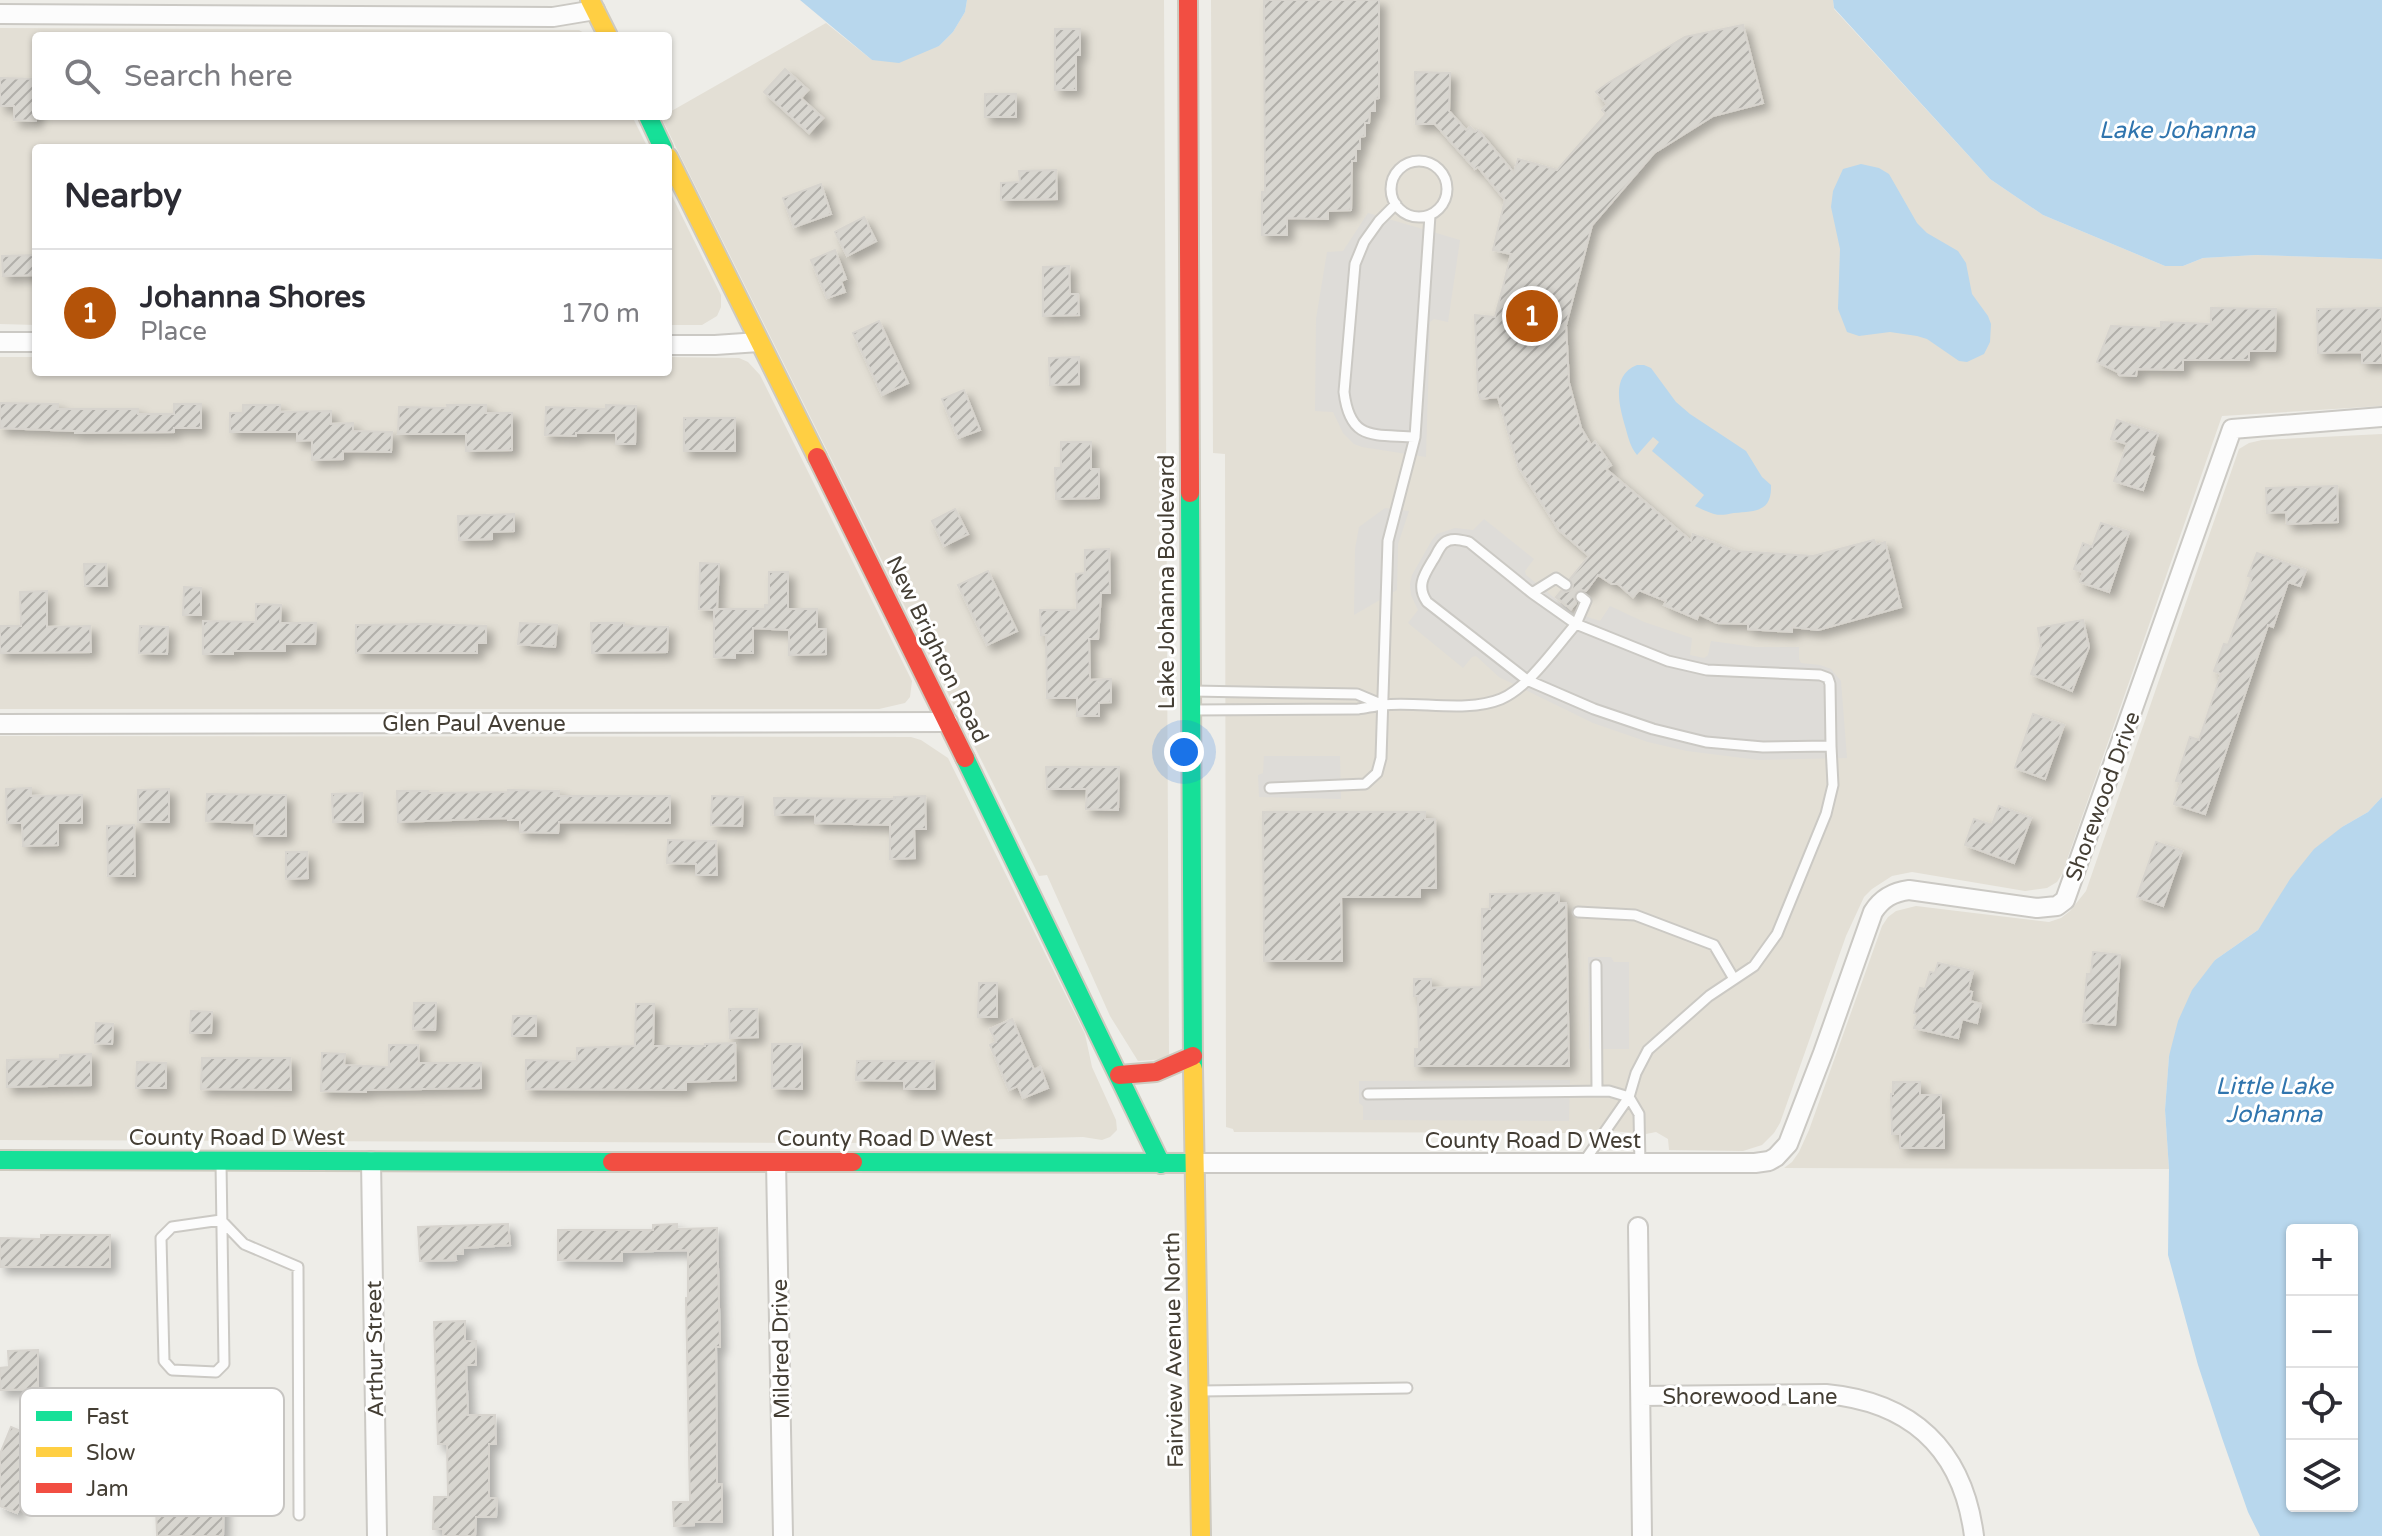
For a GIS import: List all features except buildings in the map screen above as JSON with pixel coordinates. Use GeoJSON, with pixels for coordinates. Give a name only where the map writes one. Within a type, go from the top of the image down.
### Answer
{"type":"FeatureCollection","features":[{"type":"Feature","properties":{"kind":"street","name":"Lake Johanna Boulevard"},"geometry":{"type":"LineString","coordinates":[[1188,0],[1193,1163]]}},
{"type":"Feature","properties":{"kind":"street"},"geometry":{"type":"LineString","coordinates":[[0,14],[553,17],[593,5],[606,32]]}},
{"type":"Feature","properties":{"kind":"street"},"geometry":{"type":"LineString","coordinates":[[650,120],[661,144]]}},
{"type":"Feature","properties":{"kind":"street","name":"New Brighton Road"},"geometry":{"type":"LineString","coordinates":[[672,165],[948,722],[1161,1164]]}},
{"type":"Feature","properties":{"kind":"street"},"geometry":{"type":"LineString","coordinates":[[0,342],[32,342]]}},
{"type":"Feature","properties":{"kind":"street"},"geometry":{"type":"LineString","coordinates":[[672,345],[759,342]]}},
{"type":"Feature","properties":{"kind":"street","name":"Shorewood Drive"},"geometry":{"type":"LineString","coordinates":[[1769,1161],[1788,1144],[1873,912],[1880,902],[1898,891],[1909,890],[2037,908],[2057,906],[2065,900],[2232,429],[2382,417]]}},
{"type":"Feature","properties":{"kind":"street","name":"Glen Paul Avenue"},"geometry":{"type":"LineString","coordinates":[[0,724],[948,722]]}},
{"type":"Feature","properties":{"kind":"street"},"geometry":{"type":"LineString","coordinates":[[1119,1075],[1156,1072],[1193,1056]]}},
{"type":"Feature","properties":{"kind":"street","name":"County Road D West"},"geometry":{"type":"LineString","coordinates":[[0,1160],[1640,1165],[1769,1161]]}},
{"type":"Feature","properties":{"kind":"street","name":"Arthur Street"},"geometry":{"type":"LineString","coordinates":[[371,1161],[377,1536]]}},
{"type":"Feature","properties":{"kind":"street","name":"Mildred Drive"},"geometry":{"type":"LineString","coordinates":[[776,1162],[783,1536]]}},
{"type":"Feature","properties":{"kind":"street","name":"Fairview Avenue North"},"geometry":{"type":"LineString","coordinates":[[1193,1163],[1201,1536]]}},
{"type":"Feature","properties":{"kind":"street"},"geometry":{"type":"LineString","coordinates":[[1638,1227],[1642,1536]]}},
{"type":"Feature","properties":{"kind":"street","name":"Shorewood Lane"},"geometry":{"type":"LineString","coordinates":[[1641,1396],[1826,1394],[1854,1397],[1882,1405],[1905,1417],[1946,1456],[1961,1481],[1971,1510],[1974,1536]]}},
{"type":"Feature","properties":{"kind":"lane"},"geometry":{"type":"LineString","coordinates":[[1270,788],[1365,784],[1377,773],[1381,758],[1388,541],[1415,437],[1430,215],[1444,201],[1447,189],[1440,171],[1429,163],[1407,164],[1396,173],[1391,187],[1396,204],[1410,215],[1430,215]]}},
{"type":"Feature","properties":{"kind":"lane"},"geometry":{"type":"LineString","coordinates":[[1396,204],[1364,242],[1355,264],[1344,392],[1346,409],[1354,424],[1365,434],[1415,437]]}},
{"type":"Feature","properties":{"kind":"lane"},"geometry":{"type":"LineString","coordinates":[[1583,1163],[1629,1097],[1636,1073],[1648,1050],[1709,996],[1754,966],[1777,934],[1826,814],[1833,785],[1830,684],[1828,678],[1820,675],[1707,670],[1668,661],[1576,624],[1469,542],[1453,540],[1443,543],[1422,578],[1420,588],[1427,602],[1527,680],[1594,709],[1653,729],[1706,742],[1763,747],[1831,746]]}},
{"type":"Feature","properties":{"kind":"lane"},"geometry":{"type":"LineString","coordinates":[[1532,593],[1556,578],[1566,585]]}},
{"type":"Feature","properties":{"kind":"lane"},"geometry":{"type":"LineString","coordinates":[[1191,700],[1358,709],[1383,705],[1475,705],[1500,699],[1527,680],[1576,624],[1586,601],[1581,597]]}},
{"type":"Feature","properties":{"kind":"lane"},"geometry":{"type":"LineString","coordinates":[[1191,700],[1357,694],[1383,705]]}},
{"type":"Feature","properties":{"kind":"lane"},"geometry":{"type":"LineString","coordinates":[[1578,912],[1635,915],[1714,945],[1734,979]]}},
{"type":"Feature","properties":{"kind":"lane"},"geometry":{"type":"LineString","coordinates":[[1596,965],[1597,1090]]}},
{"type":"Feature","properties":{"kind":"lane"},"geometry":{"type":"LineString","coordinates":[[1368,1094],[1609,1091],[1629,1097],[1639,1114],[1640,1165]]}},
{"type":"Feature","properties":{"kind":"lane"},"geometry":{"type":"LineString","coordinates":[[221,1160],[224,1364],[216,1372],[172,1370],[164,1361],[161,1238],[172,1227],[221,1220]]}},
{"type":"Feature","properties":{"kind":"lane"},"geometry":{"type":"LineString","coordinates":[[221,1220],[244,1244],[298,1267],[299,1515]]}},
{"type":"Feature","properties":{"kind":"lane"},"geometry":{"type":"LineString","coordinates":[[1197,1391],[1407,1388]]}},
{"type":"Feature","properties":{"kind":"shaded area"},"geometry":{"type":"Polygon","coordinates":[[[967,0],[1164,0],[1169,1054],[1166,1059],[1138,1061],[1110,1016],[1047,875],[1039,876],[662,120],[672,120],[672,111],[826,23],[872,60],[939,46],[953,32],[965,12],[967,0]]]}},
{"type":"Feature","properties":{"kind":"shaded area"},"geometry":{"type":"Polygon","coordinates":[[[1211,0],[1833,0],[1834,9],[1990,179],[2043,215],[2165,266],[2183,266],[2203,258],[2256,255],[2382,259],[2382,406],[2222,416],[2057,882],[2047,888],[2025,891],[1912,872],[1892,876],[1872,889],[1864,897],[1846,936],[1780,1123],[1762,1145],[1743,1151],[1669,1150],[1668,1139],[1656,1132],[1600,1130],[1569,1133],[1234,1132],[1226,1127],[1225,454],[1213,453],[1211,0]]]}},
{"type":"Feature","properties":{"kind":"shaded area"},"geometry":{"type":"Polygon","coordinates":[[[0,28],[579,30],[582,32],[32,32],[32,120],[634,120],[646,144],[32,144],[32,325],[0,324],[0,28]]]}},
{"type":"Feature","properties":{"kind":"shaded area"},"geometry":{"type":"Polygon","coordinates":[[[672,196],[721,295],[717,316],[702,325],[672,325],[672,196]]]}},
{"type":"Feature","properties":{"kind":"shaded area"},"geometry":{"type":"Polygon","coordinates":[[[1368,213],[1460,240],[1448,322],[1434,319],[1430,322],[1426,457],[1354,444],[1343,433],[1333,412],[1315,411],[1316,319],[1327,252],[1343,251],[1368,213]]]}},
{"type":"Feature","properties":{"kind":"shaded area"},"geometry":{"type":"Polygon","coordinates":[[[0,357],[32,357],[32,376],[672,376],[672,357],[739,358],[748,362],[760,375],[912,681],[910,697],[905,703],[879,709],[0,709],[0,357]]]}},
{"type":"Feature","properties":{"kind":"shaded area"},"geometry":{"type":"Polygon","coordinates":[[[2382,434],[2382,797],[2368,812],[2342,827],[2274,906],[2258,930],[2215,960],[2169,1056],[2165,1110],[2169,1169],[1784,1168],[1799,1152],[1809,1130],[1882,926],[1888,917],[1896,911],[1916,906],[2049,922],[2070,911],[2086,891],[2239,449],[2262,440],[2382,434]]]}},
{"type":"Feature","properties":{"kind":"shaded area"},"geometry":{"type":"Polygon","coordinates":[[[1385,508],[1409,511],[1398,544],[1397,590],[1354,615],[1355,549],[1359,527],[1385,508]]]}},
{"type":"Feature","properties":{"kind":"shaded area"},"geometry":{"type":"Polygon","coordinates":[[[1484,519],[1534,559],[1525,571],[1526,575],[1572,612],[1600,621],[1610,606],[1644,622],[1692,638],[1690,655],[1704,658],[1708,655],[1711,641],[1755,647],[1799,647],[1801,663],[1831,669],[1841,681],[1847,758],[1759,760],[1687,751],[1648,742],[1593,723],[1499,677],[1476,656],[1463,668],[1408,623],[1418,610],[1410,584],[1412,575],[1437,534],[1455,528],[1473,530],[1484,519]]]}},
{"type":"Feature","properties":{"kind":"shaded area"},"geometry":{"type":"Polygon","coordinates":[[[0,736],[911,737],[921,740],[948,758],[1085,1034],[1092,1067],[1116,1120],[1117,1130],[1102,1140],[1083,1137],[850,1143],[0,1140],[0,736]]]}},
{"type":"Feature","properties":{"kind":"shaded area"},"geometry":{"type":"Polygon","coordinates":[[[1264,756],[1340,756],[1341,799],[1259,797],[1258,775],[1263,773],[1264,756]]]}},
{"type":"Feature","properties":{"kind":"shaded area"},"geometry":{"type":"Polygon","coordinates":[[[1588,957],[1611,957],[1614,962],[1629,962],[1629,1049],[1589,1049],[1588,957]]]}},
{"type":"Feature","properties":{"kind":"shaded area"},"geometry":{"type":"Polygon","coordinates":[[[1570,1080],[1569,1121],[1363,1120],[1363,1106],[1359,1103],[1359,1081],[1570,1080]]]}},
{"type":"Feature","properties":{"kind":"water"},"geometry":{"type":"Polygon","coordinates":[[[800,0],[967,0],[965,12],[953,32],[939,46],[899,63],[872,60],[800,0]]]}},
{"type":"Feature","properties":{"kind":"water","name":"Lake Johanna"},"geometry":{"type":"Polygon","coordinates":[[[1833,0],[2382,0],[2382,259],[2256,255],[2203,258],[2183,266],[2165,266],[2043,215],[1990,179],[1834,8],[1833,0]]]}},
{"type":"Feature","properties":{"kind":"water"},"geometry":{"type":"Polygon","coordinates":[[[1861,164],[1889,174],[1917,223],[1927,233],[1958,251],[1966,263],[1972,294],[1991,324],[1990,342],[1984,354],[1967,362],[1959,361],[1927,339],[1917,336],[1890,332],[1859,336],[1847,332],[1838,309],[1840,249],[1831,207],[1833,191],[1843,169],[1861,164]]]}},
{"type":"Feature","properties":{"kind":"water"},"geometry":{"type":"Polygon","coordinates":[[[1637,365],[1651,368],[1676,402],[1746,451],[1762,477],[1771,485],[1766,505],[1749,512],[1717,515],[1709,512],[1695,506],[1704,495],[1652,451],[1659,442],[1653,437],[1637,455],[1627,434],[1619,391],[1623,376],[1637,365]]]}},
{"type":"Feature","properties":{"kind":"water","name":"Little Lake Johanna"},"geometry":{"type":"Polygon","coordinates":[[[2382,797],[2382,1536],[2260,1536],[2248,1512],[2198,1365],[2168,1255],[2169,1169],[2165,1110],[2169,1056],[2178,1021],[2192,990],[2215,960],[2258,930],[2290,879],[2314,849],[2368,812],[2382,797]]]}},
{"type":"Feature","properties":{"kind":"traffic: fast"},"geometry":{"type":"LineString","coordinates":[[650,120],[661,144]]}},
{"type":"Feature","properties":{"kind":"traffic: fast"},"geometry":{"type":"LineString","coordinates":[[1190,493],[1193,1069]]}},
{"type":"Feature","properties":{"kind":"traffic: fast"},"geometry":{"type":"LineString","coordinates":[[965,758],[1161,1164]]}},
{"type":"Feature","properties":{"kind":"traffic: fast"},"geometry":{"type":"LineString","coordinates":[[0,1160],[612,1162]]}},
{"type":"Feature","properties":{"kind":"traffic: fast"},"geometry":{"type":"LineString","coordinates":[[853,1162],[1193,1163]]}},
{"type":"Feature","properties":{"kind":"traffic: slow"},"geometry":{"type":"LineString","coordinates":[[590,0],[606,32]]}},
{"type":"Feature","properties":{"kind":"traffic: slow"},"geometry":{"type":"LineString","coordinates":[[672,165],[817,457]]}},
{"type":"Feature","properties":{"kind":"traffic: slow"},"geometry":{"type":"LineString","coordinates":[[1193,1069],[1201,1536]]}},
{"type":"Feature","properties":{"kind":"traffic: jam"},"geometry":{"type":"LineString","coordinates":[[1188,0],[1190,493]]}},
{"type":"Feature","properties":{"kind":"traffic: jam"},"geometry":{"type":"LineString","coordinates":[[817,457],[965,758]]}},
{"type":"Feature","properties":{"kind":"traffic: jam"},"geometry":{"type":"LineString","coordinates":[[1119,1075],[1156,1072],[1193,1056]]}},
{"type":"Feature","properties":{"kind":"traffic: jam"},"geometry":{"type":"LineString","coordinates":[[612,1162],[853,1162]]}},
{"type":"Feature","properties":{"kind":"place","name":"Johanna Shores"},"geometry":{"type":"Point","coordinates":[1532,316]}}]}
